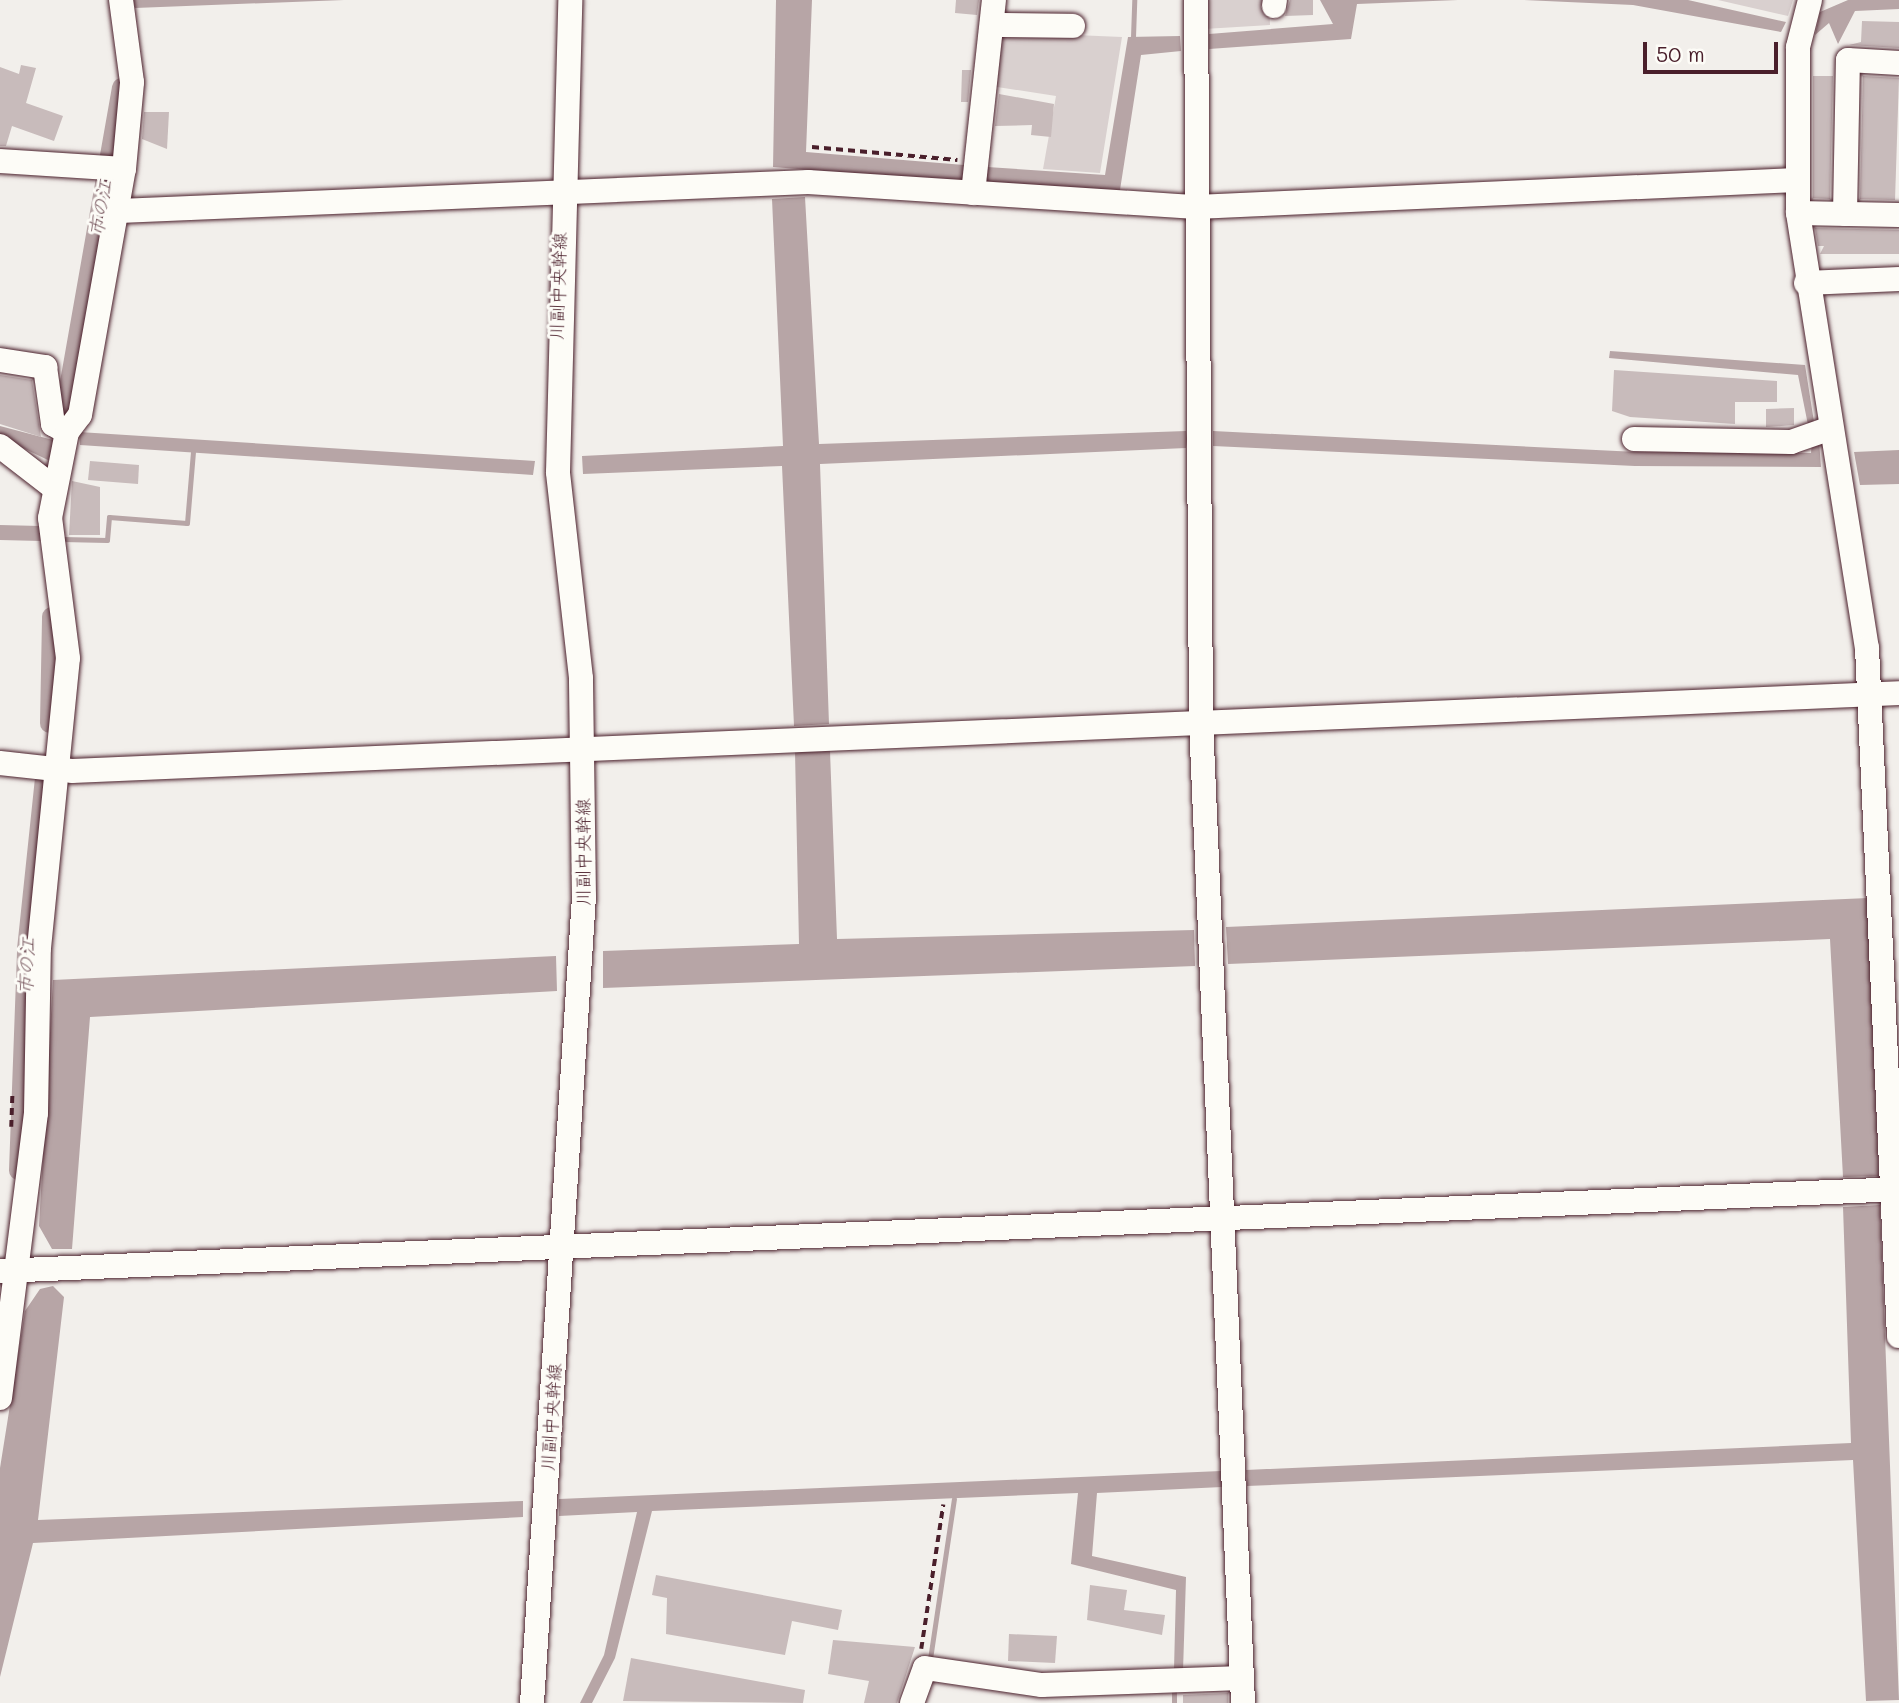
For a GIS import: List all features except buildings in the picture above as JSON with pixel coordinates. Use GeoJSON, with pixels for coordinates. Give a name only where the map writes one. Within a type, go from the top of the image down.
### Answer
{"type":"FeatureCollection","features":[{"type":"Feature","properties":{"kind":"street"},"geometry":{"type":"LineString","coordinates":[[0,1398],[68,658],[54,575],[53,488],[67,432],[80,415],[119,211],[132,82],[121,0]]}},
{"type":"Feature","properties":{"kind":"street","name":"川副中央幹線"},"geometry":{"type":"LineString","coordinates":[[532,1703],[584,897],[583,749],[558,472],[561,192],[570,0]]}},
{"type":"Feature","properties":{"kind":"street"},"geometry":{"type":"LineString","coordinates":[[974,193],[995,26],[994,0]]}},
{"type":"Feature","properties":{"kind":"street"},"geometry":{"type":"LineString","coordinates":[[1196,0],[1201,721],[1243,1703]]}},
{"type":"Feature","properties":{"kind":"street"},"geometry":{"type":"LineString","coordinates":[[1810,0],[1798,47],[1797,213],[1871,694],[1896,1189],[1899,1336]]}},
{"type":"Feature","properties":{"kind":"street"},"geometry":{"type":"LineString","coordinates":[[995,26],[1073,26]]}},
{"type":"Feature","properties":{"kind":"street"},"geometry":{"type":"LineString","coordinates":[[1845,214],[1849,60],[1899,63]]}},
{"type":"Feature","properties":{"kind":"street"},"geometry":{"type":"LineString","coordinates":[[0,161],[124,169]]}},
{"type":"Feature","properties":{"kind":"street"},"geometry":{"type":"LineString","coordinates":[[119,211],[808,182],[1196,207],[1797,180]]}},
{"type":"Feature","properties":{"kind":"street"},"geometry":{"type":"LineString","coordinates":[[1797,213],[1899,215]]}},
{"type":"Feature","properties":{"kind":"street"},"geometry":{"type":"LineString","coordinates":[[1806,283],[1899,279]]}},
{"type":"Feature","properties":{"kind":"street"},"geometry":{"type":"LineString","coordinates":[[0,360],[44,367],[53,424],[67,432]]}},
{"type":"Feature","properties":{"kind":"street"},"geometry":{"type":"LineString","coordinates":[[1634,439],[1791,442],[1831,428]]}},
{"type":"Feature","properties":{"kind":"street"},"geometry":{"type":"LineString","coordinates":[[0,446],[53,488]]}},
{"type":"Feature","properties":{"kind":"street"},"geometry":{"type":"LineString","coordinates":[[0,763],[32,762],[57,765],[72,771],[1899,693]]}},
{"type":"Feature","properties":{"kind":"street"},"geometry":{"type":"LineString","coordinates":[[10,1272],[563,1250],[1896,1189]]}},
{"type":"Feature","properties":{"kind":"street"},"geometry":{"type":"LineString","coordinates":[[912,1703],[919,1672],[1042,1685],[1242,1678]]}},
{"type":"Feature","properties":{"kind":"path"},"geometry":{"type":"LineString","coordinates":[[812,147],[977,162]]}},
{"type":"Feature","properties":{"kind":"path"},"geometry":{"type":"LineString","coordinates":[[919,1672],[943,1505]]}},
{"type":"Feature","properties":{"kind":"shaded area"},"geometry":{"type":"Polygon","coordinates":[[[133,0],[344,0],[135,8],[133,0]]]}},
{"type":"Feature","properties":{"kind":"shaded area"},"geometry":{"type":"Polygon","coordinates":[[[776,0],[812,0],[806,152],[964,165],[964,182],[773,167],[776,0]]]}},
{"type":"Feature","properties":{"kind":"shaded area"},"geometry":{"type":"Polygon","coordinates":[[[1208,0],[1269,0],[1270,25],[1204,29],[1208,0]]]}},
{"type":"Feature","properties":{"kind":"shaded area"},"geometry":{"type":"Polygon","coordinates":[[[1320,0],[1458,0],[1357,4],[1351,39],[1209,49],[1209,34],[1333,24],[1320,0]]]}},
{"type":"Feature","properties":{"kind":"shaded area"},"geometry":{"type":"Polygon","coordinates":[[[1524,0],[1688,0],[1786,22],[1781,32],[1633,5],[1524,0]]]}},
{"type":"Feature","properties":{"kind":"shaded area"},"geometry":{"type":"Polygon","coordinates":[[[1718,0],[1793,0],[1788,16],[1718,0]]]}},
{"type":"Feature","properties":{"kind":"shaded area"},"geometry":{"type":"Polygon","coordinates":[[[1848,0],[1899,0],[1899,9],[1855,11],[1838,44],[1829,23],[1815,35],[1820,12],[1848,0]]]}},
{"type":"Feature","properties":{"kind":"shaded area"},"geometry":{"type":"Polygon","coordinates":[[[1003,32],[1122,37],[1100,173],[1043,169],[1056,96],[991,86],[1003,32]]]}},
{"type":"Feature","properties":{"kind":"shaded area"},"geometry":{"type":"Polygon","coordinates":[[[1180,36],[1181,51],[1141,55],[1120,190],[984,183],[987,167],[1105,175],[1128,37],[1180,36]]]}},
{"type":"Feature","properties":{"kind":"shaded area"},"geometry":{"type":"Polygon","coordinates":[[[805,197],[819,444],[1186,431],[1187,439],[1186,448],[820,464],[829,724],[794,726],[782,466],[583,474],[582,456],[783,446],[772,199],[805,197]]]}},
{"type":"Feature","properties":{"kind":"shaded area"},"geometry":{"type":"Polygon","coordinates":[[[1610,351],[1805,365],[1814,422],[1808,425],[1798,375],[1609,358],[1610,351]]]}},
{"type":"Feature","properties":{"kind":"shaded area"},"geometry":{"type":"Polygon","coordinates":[[[0,426],[53,440],[50,461],[0,437],[0,426]]]}},
{"type":"Feature","properties":{"kind":"shaded area"},"geometry":{"type":"Polygon","coordinates":[[[1213,431],[1637,452],[1811,453],[1812,441],[1819,441],[1821,467],[1635,466],[1213,446],[1213,431]]]}},
{"type":"Feature","properties":{"kind":"shaded area"},"geometry":{"type":"Polygon","coordinates":[[[79,432],[535,461],[533,475],[80,445],[79,432]]]}},
{"type":"Feature","properties":{"kind":"shaded area"},"geometry":{"type":"Polygon","coordinates":[[[1899,450],[1899,484],[1860,485],[1854,452],[1899,450]]]}},
{"type":"Feature","properties":{"kind":"shaded area"},"geometry":{"type":"Polygon","coordinates":[[[0,525],[40,526],[41,541],[0,540],[0,525]]]}},
{"type":"Feature","properties":{"kind":"shaded area"},"geometry":{"type":"Polygon","coordinates":[[[830,751],[837,939],[1194,930],[1195,966],[603,988],[603,951],[799,944],[795,752],[830,751]]]}},
{"type":"Feature","properties":{"kind":"shaded area"},"geometry":{"type":"Polygon","coordinates":[[[1868,898],[1879,1176],[1843,1177],[1830,939],[1228,964],[1226,927],[1868,898]]]}},
{"type":"Feature","properties":{"kind":"shaded area"},"geometry":{"type":"Polygon","coordinates":[[[556,956],[557,991],[90,1017],[72,1249],[52,1249],[39,1226],[53,980],[556,956]]]}},
{"type":"Feature","properties":{"kind":"shaded area"},"geometry":{"type":"Polygon","coordinates":[[[1880,1205],[1899,1700],[1866,1701],[1853,1460],[1247,1486],[1246,1470],[1851,1443],[1843,1207],[1880,1205]]]}},
{"type":"Feature","properties":{"kind":"shaded area"},"geometry":{"type":"Polygon","coordinates":[[[53,1286],[64,1297],[38,1520],[523,1501],[523,1517],[33,1543],[0,1677],[0,1468],[25,1311],[40,1289],[53,1286]]]}},
{"type":"Feature","properties":{"kind":"shaded area"},"geometry":{"type":"Polygon","coordinates":[[[1221,1471],[1222,1487],[1097,1493],[1092,1556],[1186,1577],[1183,1671],[1174,1669],[1176,1590],[1071,1564],[1078,1493],[652,1511],[615,1658],[592,1703],[580,1703],[604,1655],[637,1512],[559,1516],[559,1499],[1221,1471]]]}},
{"type":"Feature","properties":{"kind":"waterway"},"geometry":{"type":"LineString","coordinates":[[1133,37],[1134,0]]}},
{"type":"Feature","properties":{"kind":"waterway","name":"市の江"},"geometry":{"type":"LineString","coordinates":[[63,416],[121,87]]}},
{"type":"Feature","properties":{"kind":"waterway"},"geometry":{"type":"LineString","coordinates":[[62,539],[107,540],[109,517],[187,523],[193,452]]}},
{"type":"Feature","properties":{"kind":"waterway","name":"市の江"},"geometry":{"type":"LineString","coordinates":[[49,723],[51,616]]}},
{"type":"Feature","properties":{"kind":"waterway","name":"市の江"},"geometry":{"type":"LineString","coordinates":[[18,1170],[26,949],[45,767]]}},
{"type":"Feature","properties":{"kind":"waterway"},"geometry":{"type":"LineString","coordinates":[[930,1659],[954,1499]]}},
{"type":"Feature","properties":{"kind":"waterway"},"geometry":{"type":"LineString","coordinates":[[1174,1686],[1174,1703]]}}]}
